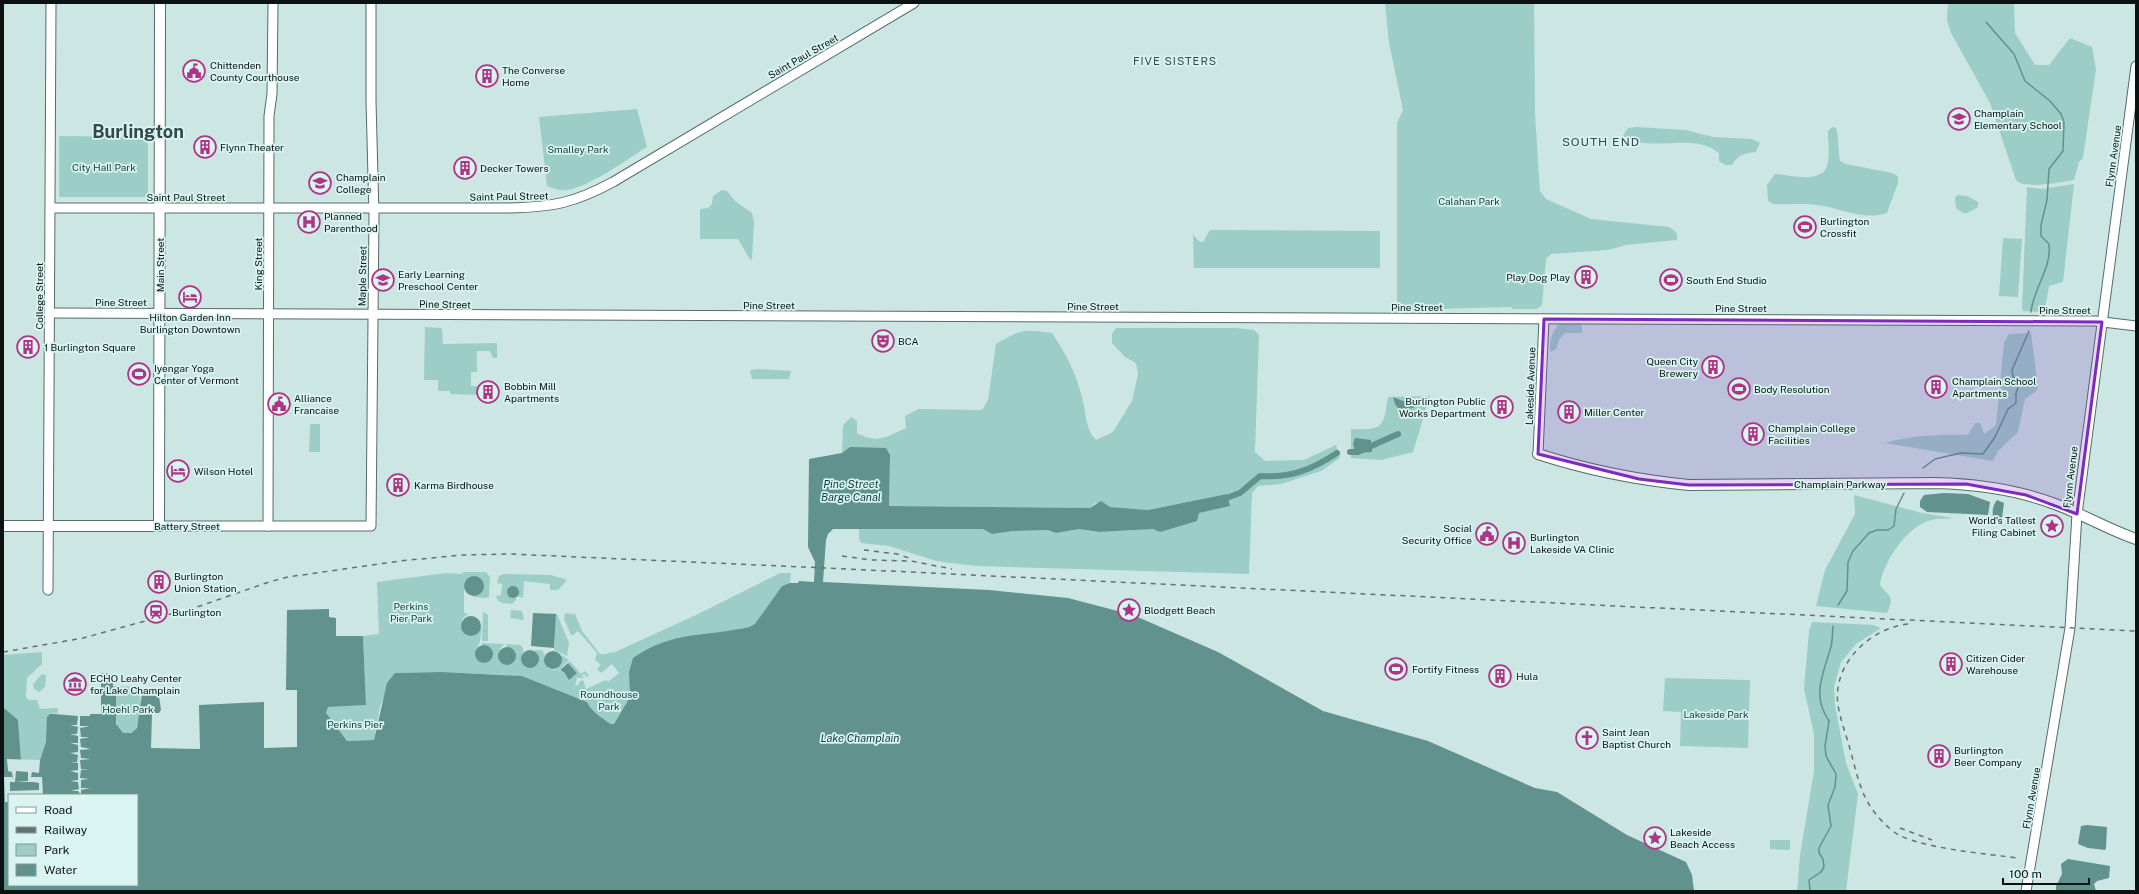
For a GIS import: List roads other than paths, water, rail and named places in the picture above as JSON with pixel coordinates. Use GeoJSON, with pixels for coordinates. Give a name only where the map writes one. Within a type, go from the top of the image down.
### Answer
{"type":"FeatureCollection","features":[{"type":"Feature","properties":{"kind":"main road","name":"Main Street"},"geometry":{"type":"LineString","coordinates":[[159,526],[161,314],[160,3]]}},
{"type":"Feature","properties":{"kind":"main road","name":"Champlain Parkway"},"geometry":{"type":"LineString","coordinates":[[1538,454],[1616,474],[1689,485],[1966,484],[1997,488],[2026,494],[2136,539]]}},
{"type":"Feature","properties":{"kind":"main road","name":"Battery Street"},"geometry":{"type":"LineString","coordinates":[[3,526],[159,526]]}},
{"type":"Feature","properties":{"kind":"street","name":"College Street"},"geometry":{"type":"LineString","coordinates":[[48,590],[51,3]]}},
{"type":"Feature","properties":{"kind":"street","name":"King Street"},"geometry":{"type":"LineString","coordinates":[[268,526],[269,116],[272,94],[273,3]]}},
{"type":"Feature","properties":{"kind":"street","name":"Maple Street"},"geometry":{"type":"LineString","coordinates":[[371,3],[371,101],[374,208],[371,526]]}},
{"type":"Feature","properties":{"kind":"street","name":"Saint Paul Street"},"geometry":{"type":"LineString","coordinates":[[51,208],[374,208],[541,207],[560,205],[580,198],[613,182],[914,3]]}},
{"type":"Feature","properties":{"kind":"street","name":"Flynn Avenue"},"geometry":{"type":"LineString","coordinates":[[2026,891],[2070,628],[2077,514],[2136,66]]}},
{"type":"Feature","properties":{"kind":"street","name":"Pine Street"},"geometry":{"type":"LineString","coordinates":[[50,313],[2102,322],[2136,326]]}},
{"type":"Feature","properties":{"kind":"street","name":"Lakeside Avenue"},"geometry":{"type":"LineString","coordinates":[[1538,454],[1544,319]]}},
{"type":"Feature","properties":{"kind":"street","name":"Battery Street"},"geometry":{"type":"LineString","coordinates":[[159,526],[371,526]]}},
{"type":"Feature","properties":{"kind":"water"},"geometry":{"type":"Polygon","coordinates":[[[1393,397],[1403,401],[1427,402],[1412,408],[1403,409],[1396,406],[1393,397]]]}},
{"type":"Feature","properties":{"kind":"water"},"geometry":{"type":"Polygon","coordinates":[[[1355,438],[1371,440],[1372,452],[1356,453],[1353,444],[1355,438]]]}},
{"type":"Feature","properties":{"kind":"water","name":"Lake Champlain"},"geometry":{"type":"Polygon","coordinates":[[[850,447],[886,448],[890,455],[889,506],[1090,508],[1101,501],[1110,507],[1148,510],[1227,494],[1230,506],[1199,513],[1197,521],[1160,532],[1153,529],[1099,532],[1079,529],[1056,533],[1048,530],[1013,531],[992,534],[983,529],[833,529],[828,534],[826,540],[823,582],[989,590],[1068,598],[1133,615],[1218,652],[1323,711],[1428,741],[1535,788],[1557,792],[1627,835],[1686,862],[1692,875],[1694,891],[3,891],[3,707],[18,720],[21,760],[40,760],[46,742],[47,717],[50,714],[101,714],[101,673],[113,674],[113,686],[116,695],[116,724],[123,733],[131,733],[137,728],[142,694],[156,693],[159,696],[161,710],[159,713],[152,713],[151,748],[200,749],[199,705],[264,702],[264,748],[297,747],[297,690],[286,690],[287,610],[329,609],[329,617],[336,618],[336,636],[363,636],[366,705],[328,707],[326,713],[347,741],[374,740],[387,683],[395,673],[442,672],[522,676],[587,702],[597,714],[611,724],[614,724],[630,697],[629,672],[633,658],[648,649],[676,639],[749,627],[755,624],[782,586],[790,583],[798,583],[799,581],[814,582],[815,562],[808,547],[809,459],[842,453],[850,447]]]}},
{"type":"Feature","properties":{"kind":"water"},"geometry":{"type":"Polygon","coordinates":[[[1944,493],[1968,494],[1990,502],[1988,515],[1927,512],[1920,507],[1920,501],[1924,495],[1944,493]]]}},
{"type":"Feature","properties":{"kind":"water"},"geometry":{"type":"Polygon","coordinates":[[[1997,500],[2004,503],[2002,518],[1997,520],[1993,517],[1993,512],[1997,500]]]}},
{"type":"Feature","properties":{"kind":"water"},"geometry":{"type":"Polygon","coordinates":[[[474,576],[481,579],[484,586],[481,593],[474,596],[467,593],[464,586],[467,579],[474,576]]]}},
{"type":"Feature","properties":{"kind":"water"},"geometry":{"type":"Polygon","coordinates":[[[511,586],[515,586],[519,592],[515,598],[511,598],[507,594],[507,590],[511,586]]]}},
{"type":"Feature","properties":{"kind":"water"},"geometry":{"type":"Polygon","coordinates":[[[533,613],[556,614],[554,648],[531,646],[533,613]]]}},
{"type":"Feature","properties":{"kind":"water"},"geometry":{"type":"Polygon","coordinates":[[[471,616],[478,619],[481,626],[478,633],[471,636],[464,633],[461,626],[464,619],[471,616]]]}},
{"type":"Feature","properties":{"kind":"water"},"geometry":{"type":"Polygon","coordinates":[[[484,645],[490,648],[493,654],[490,660],[484,663],[478,660],[475,654],[478,648],[484,645]]]}},
{"type":"Feature","properties":{"kind":"water"},"geometry":{"type":"Polygon","coordinates":[[[507,647],[513,650],[516,656],[513,662],[507,665],[501,662],[498,656],[501,650],[507,647]]]}},
{"type":"Feature","properties":{"kind":"water"},"geometry":{"type":"Polygon","coordinates":[[[526,650],[534,650],[539,655],[537,666],[534,668],[526,668],[521,663],[521,655],[526,650]]]}},
{"type":"Feature","properties":{"kind":"water"},"geometry":{"type":"Polygon","coordinates":[[[549,651],[557,651],[562,656],[560,667],[557,669],[549,669],[544,664],[544,656],[549,651]]]}},
{"type":"Feature","properties":{"kind":"water"},"geometry":{"type":"Polygon","coordinates":[[[568,663],[577,673],[569,680],[564,672],[560,670],[568,663]]]}},
{"type":"Feature","properties":{"kind":"water"},"geometry":{"type":"Polygon","coordinates":[[[2087,825],[2107,827],[2105,850],[2088,848],[2078,844],[2081,826],[2087,825]]]}},
{"type":"Feature","properties":{"kind":"water"},"geometry":{"type":"Polygon","coordinates":[[[2068,859],[2110,866],[2109,878],[2097,881],[2094,884],[2096,891],[2056,891],[2056,886],[2062,874],[2061,864],[2068,859]]]}},
{"type":"Feature","properties":{"kind":"waterway"},"geometry":{"type":"LineString","coordinates":[[1986,22],[2014,54],[2025,81],[2050,101],[2061,114],[2064,122],[2063,151],[2049,169],[2047,200],[2041,225],[2041,236],[2049,244],[2048,262],[2032,303],[2031,312]]}},
{"type":"Feature","properties":{"kind":"waterway"},"geometry":{"type":"LineString","coordinates":[[1923,468],[1935,459],[1961,453],[1983,454],[1995,437],[2008,409],[2016,403],[2016,393],[2020,382],[2013,377],[2012,370],[2029,331]]}},
{"type":"Feature","properties":{"kind":"waterway","name":"Pine Street Barge Canal"},"geometry":{"type":"LineString","coordinates":[[1350,452],[1358,452],[1398,434]]}},
{"type":"Feature","properties":{"kind":"waterway","name":"Pine Street Barge Canal"},"geometry":{"type":"LineString","coordinates":[[1221,500],[1240,493],[1260,476],[1281,476],[1300,472],[1337,453]]}},
{"type":"Feature","properties":{"kind":"waterway"},"geometry":{"type":"LineString","coordinates":[[1838,605],[1847,591],[1848,562],[1853,551],[1869,533],[1877,530],[1888,530],[1894,526],[1896,509],[1904,493]]}},
{"type":"Feature","properties":{"kind":"waterway"},"geometry":{"type":"LineString","coordinates":[[1810,891],[1809,880],[1821,872],[1824,867],[1823,859],[1819,853],[1819,848],[1831,826],[1828,805],[1835,787],[1836,774],[1826,756],[1825,746],[1829,721],[1824,712],[1820,695],[1820,686],[1832,644],[1833,626]]}},
{"type":"Feature","properties":{"kind":"railway"},"geometry":{"type":"LineString","coordinates":[[864,550],[897,554],[909,558]]}},
{"type":"Feature","properties":{"kind":"railway"},"geometry":{"type":"LineString","coordinates":[[3,652],[83,638],[200,606],[288,577],[400,561],[461,555],[510,554],[2136,631]]}},
{"type":"Feature","properties":{"kind":"railway"},"geometry":{"type":"LineString","coordinates":[[842,556],[872,560],[911,561],[952,569]]}},
{"type":"Feature","properties":{"kind":"railway"},"geometry":{"type":"LineString","coordinates":[[1908,624],[1894,627],[1880,633],[1868,641],[1856,651],[1847,662],[1841,676],[1838,690],[1838,705],[1864,795],[1875,814],[1894,832],[1904,838],[1953,850],[2018,858]]}},
{"type":"Feature","properties":{"kind":"railway"},"geometry":{"type":"LineString","coordinates":[[1900,828],[1932,840]]}},
{"type":"Feature","properties":{"kind":"place","name":"Chittenden County Courthouse"},"geometry":{"type":"Point","coordinates":[194,71]}},
{"type":"Feature","properties":{"kind":"place","name":"The Converse Home"},"geometry":{"type":"Point","coordinates":[487,76]}},
{"type":"Feature","properties":{"kind":"place","name":"Champlain Elementary School"},"geometry":{"type":"Point","coordinates":[1959,119]}},
{"type":"Feature","properties":{"kind":"place","name":"Flynn Theater"},"geometry":{"type":"Point","coordinates":[205,147]}},
{"type":"Feature","properties":{"kind":"place","name":"Decker Towers"},"geometry":{"type":"Point","coordinates":[465,168]}},
{"type":"Feature","properties":{"kind":"place","name":"Champlain College"},"geometry":{"type":"Point","coordinates":[320,183]}},
{"type":"Feature","properties":{"kind":"place","name":"Planned Parenthood"},"geometry":{"type":"Point","coordinates":[309,222]}},
{"type":"Feature","properties":{"kind":"place","name":"Burlington Crossfit"},"geometry":{"type":"Point","coordinates":[1805,227]}},
{"type":"Feature","properties":{"kind":"place","name":"Play Dog Play"},"geometry":{"type":"Point","coordinates":[1586,277]}},
{"type":"Feature","properties":{"kind":"place","name":"Early Learning Preschool Center"},"geometry":{"type":"Point","coordinates":[383,280]}},
{"type":"Feature","properties":{"kind":"place","name":"South End Studio"},"geometry":{"type":"Point","coordinates":[1671,280]}},
{"type":"Feature","properties":{"kind":"place","name":"Hilton Garden Inn Burlington Downtown"},"geometry":{"type":"Point","coordinates":[190,297]}},
{"type":"Feature","properties":{"kind":"place","name":"BCA"},"geometry":{"type":"Point","coordinates":[883,341]}},
{"type":"Feature","properties":{"kind":"place","name":"1 Burlington Square"},"geometry":{"type":"Point","coordinates":[28,347]}},
{"type":"Feature","properties":{"kind":"place","name":"Queen City Brewery"},"geometry":{"type":"Point","coordinates":[1713,367]}},
{"type":"Feature","properties":{"kind":"place","name":"Iyengar Yoga Center of Vermont"},"geometry":{"type":"Point","coordinates":[139,374]}},
{"type":"Feature","properties":{"kind":"place","name":"Champlain School Apartments"},"geometry":{"type":"Point","coordinates":[1936,387]}},
{"type":"Feature","properties":{"kind":"place","name":"Body Resolution"},"geometry":{"type":"Point","coordinates":[1739,389]}},
{"type":"Feature","properties":{"kind":"place","name":"Bobbin Mill Apartments"},"geometry":{"type":"Point","coordinates":[488,392]}},
{"type":"Feature","properties":{"kind":"place","name":"Alliance Francaise"},"geometry":{"type":"Point","coordinates":[279,404]}},
{"type":"Feature","properties":{"kind":"place","name":"Burlington Public Works Department"},"geometry":{"type":"Point","coordinates":[1502,407]}},
{"type":"Feature","properties":{"kind":"place","name":"Miller Center"},"geometry":{"type":"Point","coordinates":[1569,412]}},
{"type":"Feature","properties":{"kind":"place","name":"Champlain College Facilities"},"geometry":{"type":"Point","coordinates":[1753,434]}},
{"type":"Feature","properties":{"kind":"place","name":"Wilson Hotel"},"geometry":{"type":"Point","coordinates":[178,471]}},
{"type":"Feature","properties":{"kind":"place","name":"Karma Birdhouse"},"geometry":{"type":"Point","coordinates":[398,485]}},
{"type":"Feature","properties":{"kind":"place","name":"World's Tallest Filing Cabinet"},"geometry":{"type":"Point","coordinates":[2052,526]}},
{"type":"Feature","properties":{"kind":"place","name":"Social Security Office"},"geometry":{"type":"Point","coordinates":[1487,534]}},
{"type":"Feature","properties":{"kind":"place","name":"Burlington Lakeside VA Clinic"},"geometry":{"type":"Point","coordinates":[1514,543]}},
{"type":"Feature","properties":{"kind":"place","name":"Burlington Union Station"},"geometry":{"type":"Point","coordinates":[159,582]}},
{"type":"Feature","properties":{"kind":"place","name":"Blodgett Beach"},"geometry":{"type":"Point","coordinates":[1129,610]}},
{"type":"Feature","properties":{"kind":"place","name":"Burlington"},"geometry":{"type":"Point","coordinates":[156,612]}},
{"type":"Feature","properties":{"kind":"place","name":"Citizen Cider Warehouse"},"geometry":{"type":"Point","coordinates":[1951,664]}},
{"type":"Feature","properties":{"kind":"place","name":"Fortify Fitness"},"geometry":{"type":"Point","coordinates":[1396,669]}},
{"type":"Feature","properties":{"kind":"place","name":"Hula"},"geometry":{"type":"Point","coordinates":[1500,676]}},
{"type":"Feature","properties":{"kind":"place","name":"ECHO Leahy Center for Lake Champlain"},"geometry":{"type":"Point","coordinates":[75,684]}},
{"type":"Feature","properties":{"kind":"place","name":"Saint Jean Baptist Church"},"geometry":{"type":"Point","coordinates":[1587,738]}},
{"type":"Feature","properties":{"kind":"place","name":"Burlington Beer Company"},"geometry":{"type":"Point","coordinates":[1939,756]}},
{"type":"Feature","properties":{"kind":"place","name":"Lakeside Beach Access"},"geometry":{"type":"Point","coordinates":[1655,838]}},
{"type":"Feature","properties":{"kind":"district","name":"FIVE SISTERS"},"geometry":{"type":"Point","coordinates":[1175,61]}},
{"type":"Feature","properties":{"kind":"district","name":"Burlington"},"geometry":{"type":"Point","coordinates":[138,131]}},
{"type":"Feature","properties":{"kind":"district","name":"SOUTH END"},"geometry":{"type":"Point","coordinates":[1601,142]}},
{"type":"Feature","properties":{"kind":"park label","name":"Smalley Park"},"geometry":{"type":"Point","coordinates":[578,149]}},
{"type":"Feature","properties":{"kind":"park label","name":"City Hall Park"},"geometry":{"type":"Point","coordinates":[104,167]}},
{"type":"Feature","properties":{"kind":"park label","name":"Calahan Park"},"geometry":{"type":"Point","coordinates":[1469,201]}},
{"type":"Feature","properties":{"kind":"park label","name":"Perkins Pier Park"},"geometry":{"type":"Point","coordinates":[411,612]}},
{"type":"Feature","properties":{"kind":"park label","name":"Roundhouse Park"},"geometry":{"type":"Point","coordinates":[609,700]}},
{"type":"Feature","properties":{"kind":"park label","name":"Hoehl Park"},"geometry":{"type":"Point","coordinates":[128,709]}},
{"type":"Feature","properties":{"kind":"park label","name":"Lakeside Park"},"geometry":{"type":"Point","coordinates":[1716,714]}},
{"type":"Feature","properties":{"kind":"park label","name":"Perkins Pier"},"geometry":{"type":"Point","coordinates":[355,724]}}]}
